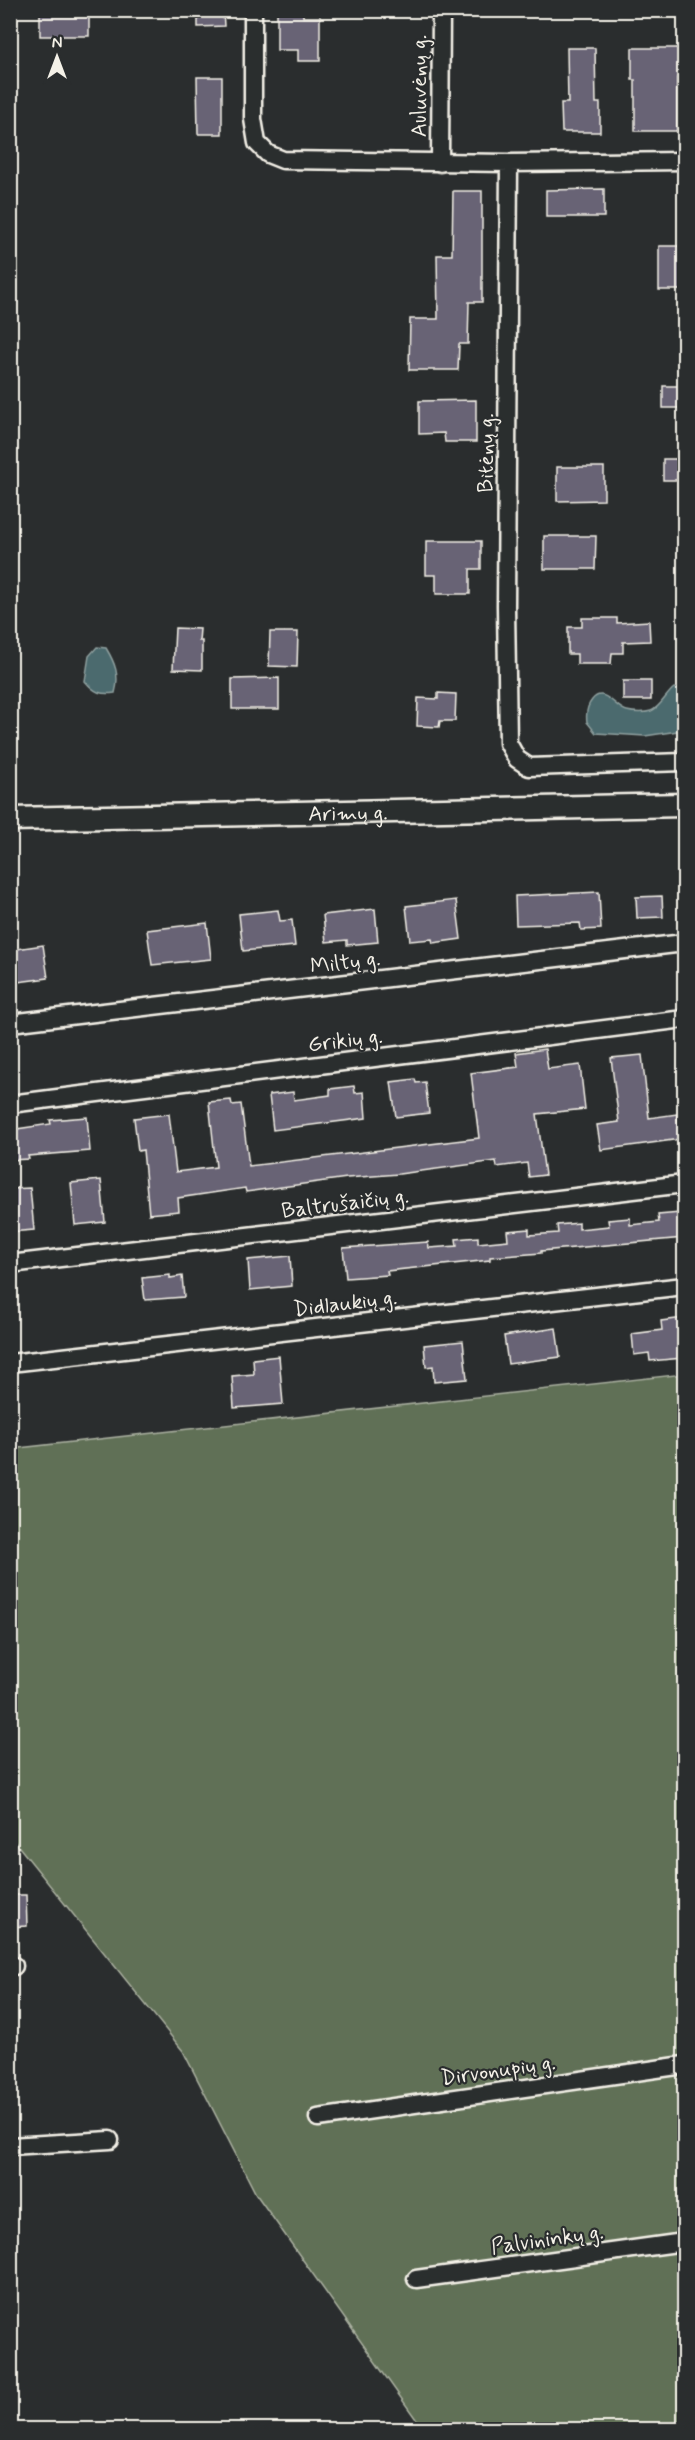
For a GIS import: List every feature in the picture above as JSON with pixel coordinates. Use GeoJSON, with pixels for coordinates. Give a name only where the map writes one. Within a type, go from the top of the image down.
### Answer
{"type":"FeatureCollection","features":[{"type":"Feature","properties":{"kind":"main road","name":"Arimų g."},"geometry":{"type":"LineString","coordinates":[[10,819],[684,805]]}},
{"type":"Feature","properties":{"kind":"street"},"geometry":{"type":"LineString","coordinates":[[253,10],[253,119],[257,143],[268,154],[283,160],[441,163],[684,161]]}},
{"type":"Feature","properties":{"kind":"street","name":"Auluvėnų g."},"geometry":{"type":"LineString","coordinates":[[441,10],[441,163]]}},
{"type":"Feature","properties":{"kind":"street","name":"Bitėnų g."},"geometry":{"type":"LineString","coordinates":[[509,163],[506,606],[508,743],[517,759],[529,767],[684,762]]}},
{"type":"Feature","properties":{"kind":"street","name":"Miltų g."},"geometry":{"type":"LineString","coordinates":[[10,1023],[684,943]]}},
{"type":"Feature","properties":{"kind":"street","name":"Grikių g."},"geometry":{"type":"LineString","coordinates":[[10,1104],[684,1019]]}},
{"type":"Feature","properties":{"kind":"street","name":"Baltrušaičių g."},"geometry":{"type":"LineString","coordinates":[[10,1264],[684,1184]]}},
{"type":"Feature","properties":{"kind":"street","name":"Didlaukių g."},"geometry":{"type":"LineString","coordinates":[[10,1363],[684,1286]]}},
{"type":"Feature","properties":{"kind":"street","name":"Dirvonupių g."},"geometry":{"type":"LineString","coordinates":[[318,2118],[684,2065]]}},
{"type":"Feature","properties":{"kind":"street"},"geometry":{"type":"LineString","coordinates":[[10,2146],[110,2140]]}},
{"type":"Feature","properties":{"kind":"street","name":"Palvininkų g."},"geometry":{"type":"LineString","coordinates":[[416,2279],[684,2242]]}},
{"type":"Feature","properties":{"kind":"green space"},"geometry":{"type":"Polygon","coordinates":[[[684,1374],[684,2429],[423,2429],[256,2194],[183,2051],[11,1837],[10,1449],[684,1374]]]}},
{"type":"Feature","properties":{"kind":"water"},"geometry":{"type":"Polygon","coordinates":[[[97,647],[106,648],[114,664],[117,675],[115,693],[98,692],[85,681],[89,656],[97,647]]]}},
{"type":"Feature","properties":{"kind":"water"},"geometry":{"type":"Polygon","coordinates":[[[674,688],[684,691],[684,730],[645,736],[596,733],[587,722],[589,705],[596,696],[605,696],[627,711],[646,712],[657,707],[674,688]]]}},
{"type":"Feature","properties":{"kind":"building"},"geometry":{"type":"Polygon","coordinates":[[[40,10],[89,10],[89,36],[40,36],[40,10]]]}},
{"type":"Feature","properties":{"kind":"building"},"geometry":{"type":"Polygon","coordinates":[[[198,10],[223,10],[224,26],[198,27],[198,10]]]}},
{"type":"Feature","properties":{"kind":"building"},"geometry":{"type":"Polygon","coordinates":[[[277,10],[303,10],[303,17],[320,17],[320,61],[298,61],[298,50],[277,50],[277,10]]]}},
{"type":"Feature","properties":{"kind":"building"},"geometry":{"type":"Polygon","coordinates":[[[567,48],[595,48],[596,103],[600,103],[600,132],[562,132],[561,103],[568,103],[567,48]]]}},
{"type":"Feature","properties":{"kind":"building"},"geometry":{"type":"Polygon","coordinates":[[[632,48],[684,48],[684,78],[677,78],[677,131],[635,131],[635,80],[632,80],[632,48]]]}},
{"type":"Feature","properties":{"kind":"building"},"geometry":{"type":"Polygon","coordinates":[[[197,77],[222,77],[222,134],[198,134],[197,77]]]}},
{"type":"Feature","properties":{"kind":"building"},"geometry":{"type":"Polygon","coordinates":[[[604,189],[604,217],[546,217],[546,190],[604,189]]]}},
{"type":"Feature","properties":{"kind":"building"},"geometry":{"type":"Polygon","coordinates":[[[453,191],[482,191],[482,302],[469,302],[468,344],[459,344],[458,370],[409,370],[410,319],[438,319],[437,255],[452,255],[453,191]]]}},
{"type":"Feature","properties":{"kind":"building"},"geometry":{"type":"Polygon","coordinates":[[[659,246],[684,246],[684,290],[659,290],[659,246]]]}},
{"type":"Feature","properties":{"kind":"building"},"geometry":{"type":"Polygon","coordinates":[[[663,386],[684,386],[684,408],[663,408],[663,386]]]}},
{"type":"Feature","properties":{"kind":"building"},"geometry":{"type":"Polygon","coordinates":[[[476,400],[476,442],[445,442],[444,433],[419,434],[419,401],[476,400]]]}},
{"type":"Feature","properties":{"kind":"building"},"geometry":{"type":"Polygon","coordinates":[[[663,459],[684,459],[684,480],[663,480],[663,459]]]}},
{"type":"Feature","properties":{"kind":"building"},"geometry":{"type":"Polygon","coordinates":[[[557,467],[604,467],[604,500],[557,501],[557,467]]]}},
{"type":"Feature","properties":{"kind":"building"},"geometry":{"type":"Polygon","coordinates":[[[544,536],[596,536],[595,569],[544,569],[544,536]]]}},
{"type":"Feature","properties":{"kind":"building"},"geometry":{"type":"Polygon","coordinates":[[[426,541],[481,541],[481,569],[470,569],[470,594],[436,594],[436,575],[426,575],[426,541]]]}},
{"type":"Feature","properties":{"kind":"building"},"geometry":{"type":"Polygon","coordinates":[[[582,618],[617,618],[617,623],[649,621],[650,641],[623,642],[623,653],[612,653],[611,664],[577,664],[577,654],[568,654],[568,627],[582,627],[582,618]]]}},
{"type":"Feature","properties":{"kind":"building"},"geometry":{"type":"Polygon","coordinates":[[[175,628],[200,629],[202,670],[173,669],[175,628]]]}},
{"type":"Feature","properties":{"kind":"building"},"geometry":{"type":"Polygon","coordinates":[[[270,632],[298,632],[297,667],[269,666],[270,632]]]}},
{"type":"Feature","properties":{"kind":"building"},"geometry":{"type":"Polygon","coordinates":[[[279,678],[279,709],[232,709],[232,679],[279,678]]]}},
{"type":"Feature","properties":{"kind":"building"},"geometry":{"type":"Polygon","coordinates":[[[623,681],[651,681],[651,700],[623,700],[623,681]]]}},
{"type":"Feature","properties":{"kind":"building"},"geometry":{"type":"Polygon","coordinates":[[[438,693],[456,694],[455,721],[440,721],[439,727],[417,726],[418,698],[438,699],[438,693]]]}},
{"type":"Feature","properties":{"kind":"building"},"geometry":{"type":"Polygon","coordinates":[[[599,892],[601,929],[581,930],[580,923],[516,925],[515,896],[599,892]]]}},
{"type":"Feature","properties":{"kind":"building"},"geometry":{"type":"Polygon","coordinates":[[[662,896],[663,917],[637,918],[636,897],[662,896]]]}},
{"type":"Feature","properties":{"kind":"building"},"geometry":{"type":"Polygon","coordinates":[[[456,900],[461,939],[433,943],[432,939],[410,941],[406,906],[456,900]]]}},
{"type":"Feature","properties":{"kind":"building"},"geometry":{"type":"Polygon","coordinates":[[[375,909],[378,942],[347,945],[347,940],[326,942],[323,915],[375,909]]]}},
{"type":"Feature","properties":{"kind":"building"},"geometry":{"type":"Polygon","coordinates":[[[278,910],[280,921],[292,920],[295,946],[243,951],[239,914],[278,910]]]}},
{"type":"Feature","properties":{"kind":"building"},"geometry":{"type":"Polygon","coordinates":[[[207,923],[211,959],[152,965],[147,930],[207,923]]]}},
{"type":"Feature","properties":{"kind":"building"},"geometry":{"type":"Polygon","coordinates":[[[43,945],[48,978],[10,983],[10,950],[43,945]]]}},
{"type":"Feature","properties":{"kind":"building"},"geometry":{"type":"Polygon","coordinates":[[[545,1049],[548,1069],[580,1065],[585,1109],[537,1114],[545,1175],[529,1177],[527,1163],[497,1167],[496,1161],[246,1192],[245,1188],[178,1198],[179,1211],[149,1214],[143,1150],[138,1151],[134,1118],[169,1114],[176,1172],[216,1167],[209,1102],[231,1100],[232,1105],[241,1104],[249,1166],[479,1138],[471,1073],[518,1067],[516,1053],[545,1049]]]}},
{"type":"Feature","properties":{"kind":"building"},"geometry":{"type":"Polygon","coordinates":[[[642,1055],[649,1118],[677,1114],[680,1139],[601,1150],[597,1125],[619,1122],[611,1058],[642,1055]]]}},
{"type":"Feature","properties":{"kind":"building"},"geometry":{"type":"Polygon","coordinates":[[[415,1079],[416,1083],[425,1082],[429,1113],[396,1117],[391,1082],[415,1079]]]}},
{"type":"Feature","properties":{"kind":"building"},"geometry":{"type":"Polygon","coordinates":[[[354,1086],[355,1093],[364,1092],[366,1118],[273,1130],[269,1095],[293,1092],[294,1100],[330,1095],[330,1089],[354,1086]]]}},
{"type":"Feature","properties":{"kind":"building"},"geometry":{"type":"Polygon","coordinates":[[[87,1117],[90,1151],[28,1156],[29,1159],[10,1160],[10,1130],[51,1124],[50,1120],[87,1117]]]}},
{"type":"Feature","properties":{"kind":"building"},"geometry":{"type":"Polygon","coordinates":[[[101,1180],[105,1222],[75,1225],[71,1183],[101,1180]]]}},
{"type":"Feature","properties":{"kind":"building"},"geometry":{"type":"Polygon","coordinates":[[[30,1188],[34,1230],[10,1232],[10,1189],[30,1188]]]}},
{"type":"Feature","properties":{"kind":"building"},"geometry":{"type":"Polygon","coordinates":[[[680,1213],[680,1220],[684,1219],[684,1238],[490,1257],[490,1260],[387,1271],[388,1275],[346,1278],[343,1248],[428,1242],[429,1248],[457,1246],[456,1239],[478,1237],[478,1243],[508,1240],[507,1231],[529,1229],[529,1235],[558,1233],[557,1225],[579,1223],[579,1229],[609,1226],[608,1220],[630,1218],[630,1225],[659,1222],[658,1215],[680,1213]]]}},
{"type":"Feature","properties":{"kind":"building"},"geometry":{"type":"Polygon","coordinates":[[[290,1256],[292,1286],[250,1290],[248,1260],[290,1256]]]}},
{"type":"Feature","properties":{"kind":"building"},"geometry":{"type":"Polygon","coordinates":[[[170,1275],[170,1278],[182,1276],[184,1297],[145,1300],[142,1278],[170,1275]]]}},
{"type":"Feature","properties":{"kind":"building"},"geometry":{"type":"Polygon","coordinates":[[[684,1318],[684,1340],[681,1340],[683,1358],[650,1361],[649,1353],[634,1355],[632,1334],[662,1330],[661,1321],[684,1318]]]}},
{"type":"Feature","properties":{"kind":"building"},"geometry":{"type":"Polygon","coordinates":[[[556,1328],[560,1357],[508,1364],[504,1336],[556,1328]]]}},
{"type":"Feature","properties":{"kind":"building"},"geometry":{"type":"Polygon","coordinates":[[[463,1341],[467,1379],[434,1382],[433,1366],[426,1367],[424,1345],[463,1341]]]}},
{"type":"Feature","properties":{"kind":"building"},"geometry":{"type":"Polygon","coordinates":[[[279,1356],[283,1404],[234,1408],[232,1376],[254,1374],[253,1359],[279,1356]]]}},
{"type":"Feature","properties":{"kind":"building"},"geometry":{"type":"Polygon","coordinates":[[[10,1895],[26,1895],[27,1926],[10,1927],[10,1895]]]}}]}
